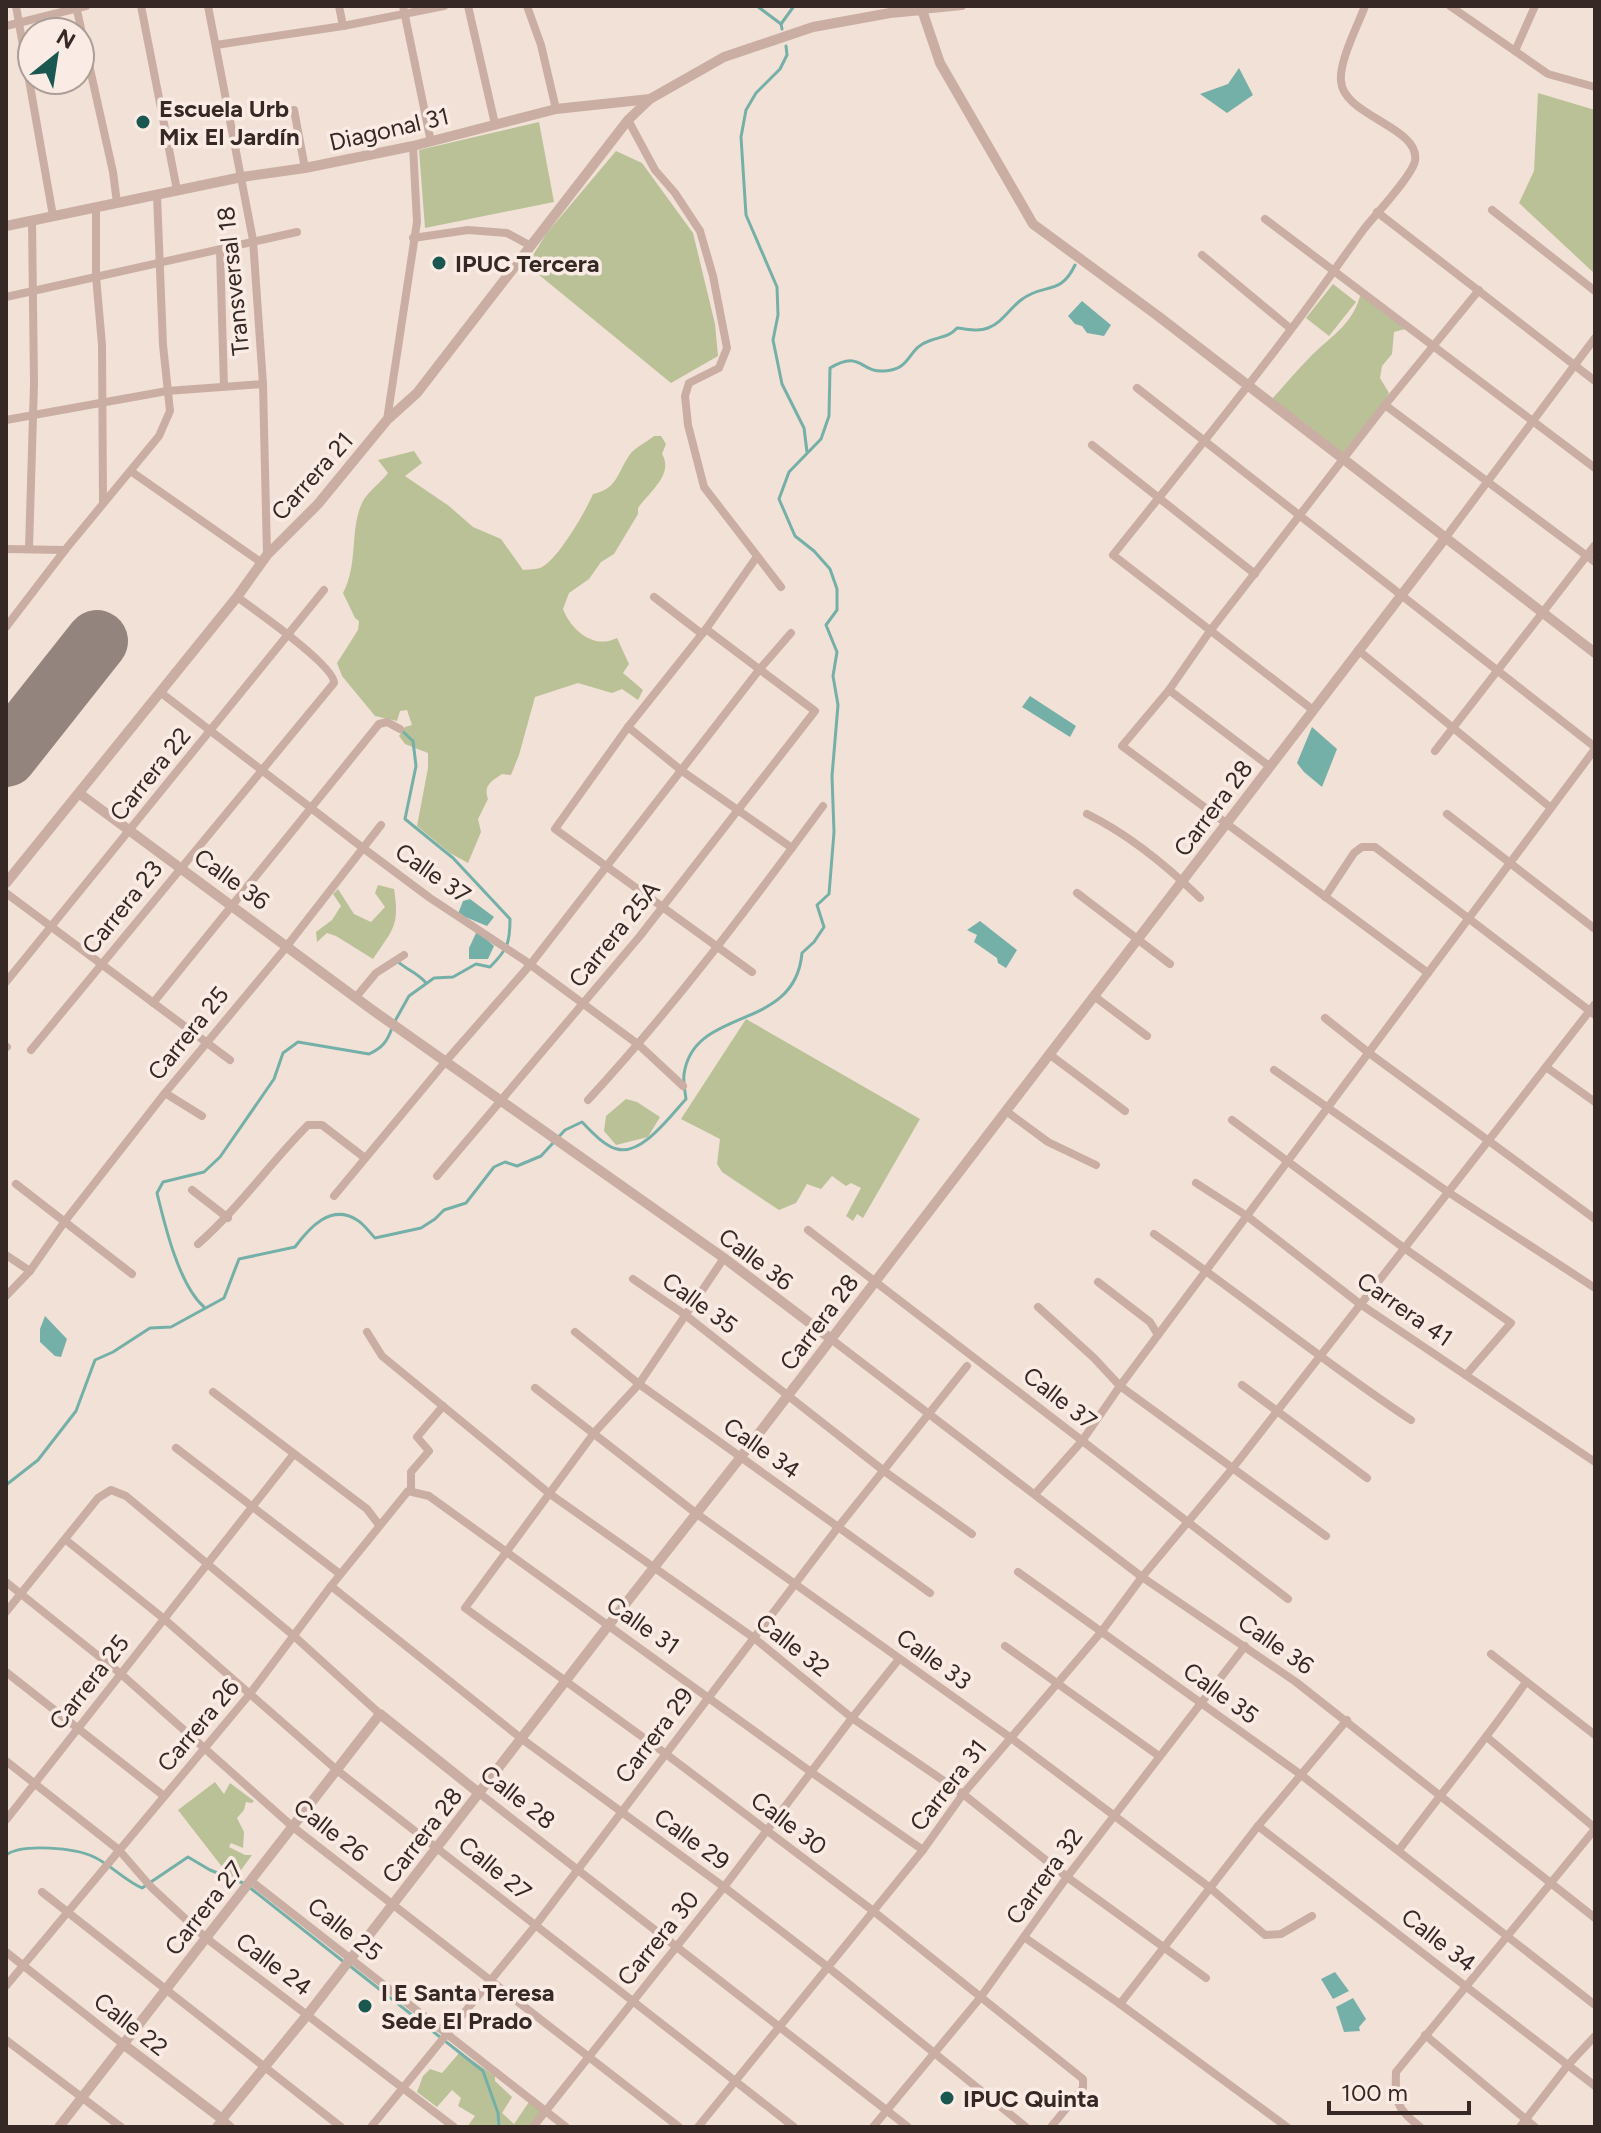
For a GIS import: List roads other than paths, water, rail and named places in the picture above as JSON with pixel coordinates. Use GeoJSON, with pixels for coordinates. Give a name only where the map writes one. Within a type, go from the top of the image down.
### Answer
{"type":"FeatureCollection","features":[{"type":"Feature","properties":{"kind":"street"},"geometry":{"type":"LineString","coordinates":[[141,6],[177,190]]}},
{"type":"Feature","properties":{"kind":"street","name":"Transversal 18"},"geometry":{"type":"LineString","coordinates":[[208,6],[253,240],[263,384],[264,559]]}},
{"type":"Feature","properties":{"kind":"street"},"geometry":{"type":"LineString","coordinates":[[339,6],[343,26]]}},
{"type":"Feature","properties":{"kind":"street"},"geometry":{"type":"LineString","coordinates":[[216,45],[343,26],[403,10],[444,6]]}},
{"type":"Feature","properties":{"kind":"street"},"geometry":{"type":"LineString","coordinates":[[468,6],[495,124]]}},
{"type":"Feature","properties":{"kind":"street"},"geometry":{"type":"LineString","coordinates":[[527,6],[541,45],[556,109]]}},
{"type":"Feature","properties":{"kind":"street"},"geometry":{"type":"LineString","coordinates":[[962,6],[921,8],[940,63],[1033,224],[1595,653]]}},
{"type":"Feature","properties":{"kind":"street"},"geometry":{"type":"LineString","coordinates":[[1313,710],[1113,555],[1248,386],[1415,162],[1414,150],[1406,139],[1351,100],[1343,90],[1342,69],[1365,6]]}},
{"type":"Feature","properties":{"kind":"street"},"geometry":{"type":"LineString","coordinates":[[1515,51],[1535,6]]}},
{"type":"Feature","properties":{"kind":"street"},"geometry":{"type":"LineString","coordinates":[[48,16],[80,7],[117,203]]}},
{"type":"Feature","properties":{"kind":"street","name":"Diagonal 31"},"geometry":{"type":"LineString","coordinates":[[6,226],[242,177],[413,146],[556,109],[650,99],[724,57],[813,27],[921,8]]}},
{"type":"Feature","properties":{"kind":"street"},"geometry":{"type":"LineString","coordinates":[[1456,8],[1548,74],[1595,87]]}},
{"type":"Feature","properties":{"kind":"street"},"geometry":{"type":"LineString","coordinates":[[403,10],[431,142]]}},
{"type":"Feature","properties":{"kind":"street"},"geometry":{"type":"LineString","coordinates":[[32,96],[53,216]]}},
{"type":"Feature","properties":{"kind":"street","name":"Carrera 21"},"geometry":{"type":"LineString","coordinates":[[6,883],[237,597],[264,559],[318,504],[387,420],[417,393],[628,120],[650,99]]}},
{"type":"Feature","properties":{"kind":"street"},"geometry":{"type":"LineString","coordinates":[[294,110],[305,168]]}},
{"type":"Feature","properties":{"kind":"street"},"geometry":{"type":"LineString","coordinates":[[628,120],[655,170],[675,193],[700,231],[713,276],[727,348],[719,368],[689,383],[686,389],[688,425],[704,487],[781,587]]}},
{"type":"Feature","properties":{"kind":"street"},"geometry":{"type":"LineString","coordinates":[[387,420],[417,222],[413,146]]}},
{"type":"Feature","properties":{"kind":"street"},"geometry":{"type":"LineString","coordinates":[[6,627],[65,550],[132,472],[159,436],[170,411],[157,195]]}},
{"type":"Feature","properties":{"kind":"street"},"geometry":{"type":"LineString","coordinates":[[96,208],[96,276],[102,345],[103,504]]}},
{"type":"Feature","properties":{"kind":"street"},"geometry":{"type":"LineString","coordinates":[[1492,210],[1595,291]]}},
{"type":"Feature","properties":{"kind":"street"},"geometry":{"type":"LineString","coordinates":[[1377,212],[1595,381]]}},
{"type":"Feature","properties":{"kind":"street"},"geometry":{"type":"LineString","coordinates":[[1265,219],[1595,468]]}},
{"type":"Feature","properties":{"kind":"street"},"geometry":{"type":"LineString","coordinates":[[29,548],[34,290],[32,221]]}},
{"type":"Feature","properties":{"kind":"street"},"geometry":{"type":"LineString","coordinates":[[413,238],[468,230],[507,233],[531,246]]}},
{"type":"Feature","properties":{"kind":"street"},"geometry":{"type":"LineString","coordinates":[[6,297],[297,232]]}},
{"type":"Feature","properties":{"kind":"street"},"geometry":{"type":"LineString","coordinates":[[220,250],[224,386]]}},
{"type":"Feature","properties":{"kind":"street"},"geometry":{"type":"LineString","coordinates":[[1202,255],[1291,329]]}},
{"type":"Feature","properties":{"kind":"street"},"geometry":{"type":"LineString","coordinates":[[1428,973],[1122,746],[1169,690],[1210,631],[1385,405],[1479,290]]}},
{"type":"Feature","properties":{"kind":"street"},"geometry":{"type":"LineString","coordinates":[[1446,537],[1595,338]]}},
{"type":"Feature","properties":{"kind":"street"},"geometry":{"type":"LineString","coordinates":[[6,420],[167,391],[263,384]]}},
{"type":"Feature","properties":{"kind":"street"},"geometry":{"type":"LineString","coordinates":[[1035,1494],[1082,1441],[1595,748],[1137,388]]}},
{"type":"Feature","properties":{"kind":"street"},"geometry":{"type":"LineString","coordinates":[[1385,405],[1595,562]]}},
{"type":"Feature","properties":{"kind":"street"},"geometry":{"type":"LineString","coordinates":[[1092,445],[1255,574]]}},
{"type":"Feature","properties":{"kind":"street"},"geometry":{"type":"LineString","coordinates":[[132,472],[264,559]]}},
{"type":"Feature","properties":{"kind":"street","name":"Carrera 28"},"geometry":{"type":"LineString","coordinates":[[219,2123],[308,2014],[697,1514],[1446,537]]}},
{"type":"Feature","properties":{"kind":"street"},"geometry":{"type":"LineString","coordinates":[[1435,751],[1595,545]]}},
{"type":"Feature","properties":{"kind":"street"},"geometry":{"type":"LineString","coordinates":[[6,549],[65,550]]}},
{"type":"Feature","properties":{"kind":"street"},"geometry":{"type":"LineString","coordinates":[[752,972],[555,829],[756,558]]}},
{"type":"Feature","properties":{"kind":"street","name":"Carrera 22"},"geometry":{"type":"LineString","coordinates":[[6,982],[324,590]]}},
{"type":"Feature","properties":{"kind":"street"},"geometry":{"type":"LineString","coordinates":[[237,597],[289,635]]}},
{"type":"Feature","properties":{"kind":"street"},"geometry":{"type":"LineString","coordinates":[[654,597],[759,670]]}},
{"type":"Feature","properties":{"kind":"street"},"geometry":{"type":"LineString","coordinates":[[334,1196],[607,866],[791,633]]}},
{"type":"Feature","properties":{"kind":"street","name":"Carrera 23"},"geometry":{"type":"LineString","coordinates":[[31,1050],[334,683],[333,674],[289,635]]}},
{"type":"Feature","properties":{"kind":"street"},"geometry":{"type":"LineString","coordinates":[[1358,650],[1551,808]]}},
{"type":"Feature","properties":{"kind":"street","name":"Carrera 25A"},"geometry":{"type":"LineString","coordinates":[[437,1176],[663,907],[815,711],[759,670]]}},
{"type":"Feature","properties":{"kind":"street"},"geometry":{"type":"LineString","coordinates":[[1169,690],[1269,766]]}},
{"type":"Feature","properties":{"kind":"street","name":"Calle 37"},"geometry":{"type":"LineString","coordinates":[[160,692],[363,848],[527,962],[639,1045],[683,1086]]}},
{"type":"Feature","properties":{"kind":"street"},"geometry":{"type":"LineString","coordinates":[[153,1003],[379,724],[387,722],[400,729]]}},
{"type":"Feature","properties":{"kind":"street"},"geometry":{"type":"LineString","coordinates":[[628,727],[682,771],[792,848]]}},
{"type":"Feature","properties":{"kind":"street","name":"Calle 36"},"geometry":{"type":"LineString","coordinates":[[80,794],[371,1009],[724,1258],[1142,1577],[1347,1720],[1595,1918]]}},
{"type":"Feature","properties":{"kind":"street"},"geometry":{"type":"LineString","coordinates":[[588,1100],[639,1045],[719,946],[823,806]]}},
{"type":"Feature","properties":{"kind":"street"},"geometry":{"type":"LineString","coordinates":[[1087,814],[1112,826],[1200,898]]}},
{"type":"Feature","properties":{"kind":"street"},"geometry":{"type":"LineString","coordinates":[[1447,814],[1595,929]]}},
{"type":"Feature","properties":{"kind":"street","name":"Carrera 25"},"geometry":{"type":"LineString","coordinates":[[6,1296],[30,1271],[65,1221],[205,1042],[287,945],[381,825]]}},
{"type":"Feature","properties":{"kind":"street"},"geometry":{"type":"LineString","coordinates":[[1325,897],[1354,853],[1362,847],[1375,847],[1593,1010]]}},
{"type":"Feature","properties":{"kind":"street"},"geometry":{"type":"LineString","coordinates":[[6,893],[230,1060]]}},
{"type":"Feature","properties":{"kind":"street"},"geometry":{"type":"LineString","coordinates":[[1077,893],[1170,964]]}},
{"type":"Feature","properties":{"kind":"street"},"geometry":{"type":"LineString","coordinates":[[356,997],[376,973],[404,955]]}},
{"type":"Feature","properties":{"kind":"street"},"geometry":{"type":"LineString","coordinates":[[1094,996],[1147,1036]]}},
{"type":"Feature","properties":{"kind":"street","name":"Carrera 31"},"geometry":{"type":"LineString","coordinates":[[698,2127],[923,1850],[963,1794],[1102,1631],[1142,1577],[1232,1469],[1593,1010]]}},
{"type":"Feature","properties":{"kind":"street"},"geometry":{"type":"LineString","coordinates":[[1325,1018],[1595,1219]]}},
{"type":"Feature","properties":{"kind":"street"},"geometry":{"type":"LineString","coordinates":[[1049,1054],[1125,1111]]}},
{"type":"Feature","properties":{"kind":"street"},"geometry":{"type":"LineString","coordinates":[[1546,1067],[1595,1102]]}},
{"type":"Feature","properties":{"kind":"street"},"geometry":{"type":"LineString","coordinates":[[1274,1070],[1448,1192],[1595,1288]]}},
{"type":"Feature","properties":{"kind":"street"},"geometry":{"type":"LineString","coordinates":[[165,1093],[202,1116]]}},
{"type":"Feature","properties":{"kind":"street"},"geometry":{"type":"LineString","coordinates":[[1006,1111],[1048,1142],[1096,1165]]}},
{"type":"Feature","properties":{"kind":"street"},"geometry":{"type":"LineString","coordinates":[[1232,1120],[1511,1323],[1466,1375]]}},
{"type":"Feature","properties":{"kind":"street"},"geometry":{"type":"LineString","coordinates":[[198,1244],[228,1218],[280,1153],[308,1125],[322,1125],[365,1158]]}},
{"type":"Feature","properties":{"kind":"street","name":"Carrera 41"},"geometry":{"type":"LineString","coordinates":[[1196,1183],[1247,1216],[1360,1304],[1595,1462]]}},
{"type":"Feature","properties":{"kind":"street"},"geometry":{"type":"LineString","coordinates":[[16,1184],[132,1274]]}},
{"type":"Feature","properties":{"kind":"street"},"geometry":{"type":"LineString","coordinates":[[192,1190],[228,1218]]}},
{"type":"Feature","properties":{"kind":"street","name":"Calle 37"},"geometry":{"type":"LineString","coordinates":[[808,1230],[1288,1599]]}},
{"type":"Feature","properties":{"kind":"street"},"geometry":{"type":"LineString","coordinates":[[1154,1234],[1207,1270],[1365,1390],[1411,1420]]}},
{"type":"Feature","properties":{"kind":"street"},"geometry":{"type":"LineString","coordinates":[[6,1255],[30,1271]]}},
{"type":"Feature","properties":{"kind":"street"},"geometry":{"type":"LineString","coordinates":[[507,1552],[594,1433],[639,1384],[724,1258]]}},
{"type":"Feature","properties":{"kind":"street","name":"Calle 35"},"geometry":{"type":"LineString","coordinates":[[633,1279],[684,1314],[884,1471],[972,1534]]}},
{"type":"Feature","properties":{"kind":"street"},"geometry":{"type":"LineString","coordinates":[[1098,1282],[1150,1322],[1158,1335]]}},
{"type":"Feature","properties":{"kind":"street"},"geometry":{"type":"LineString","coordinates":[[1038,1307],[1120,1386],[1326,1536]]}},
{"type":"Feature","properties":{"kind":"street","name":"Calle 32"},"geometry":{"type":"LineString","coordinates":[[367,1332],[382,1356],[550,1494],[754,1638],[852,1718],[963,1794],[1067,1877],[1206,1978]]}},
{"type":"Feature","properties":{"kind":"street","name":"Calle 34"},"geometry":{"type":"LineString","coordinates":[[575,1332],[639,1384],[930,1593]]}},
{"type":"Feature","properties":{"kind":"street","name":"Carrera 29"},"geometry":{"type":"LineString","coordinates":[[371,2127],[535,1926],[839,1526],[967,1366]]}},
{"type":"Feature","properties":{"kind":"street"},"geometry":{"type":"LineString","coordinates":[[1242,1385],[1367,1478]]}},
{"type":"Feature","properties":{"kind":"street","name":"Calle 33"},"geometry":{"type":"LineString","coordinates":[[535,1388],[697,1514],[1011,1738],[1209,1887],[1265,1935],[1281,1934],[1312,1916]]}},
{"type":"Feature","properties":{"kind":"street"},"geometry":{"type":"LineString","coordinates":[[213,1392],[367,1509],[379,1525]]}},
{"type":"Feature","properties":{"kind":"street"},"geometry":{"type":"LineString","coordinates":[[414,1491],[411,1472],[429,1451],[417,1437],[443,1406]]}},
{"type":"Feature","properties":{"kind":"street"},"geometry":{"type":"LineString","coordinates":[[176,1448],[340,1574]]}},
{"type":"Feature","properties":{"kind":"street","name":"Carrera 25"},"geometry":{"type":"LineString","coordinates":[[6,1820],[293,1455]]}},
{"type":"Feature","properties":{"kind":"street","name":"Calle 28"},"geometry":{"type":"LineString","coordinates":[[66,1540],[98,1498],[111,1490],[126,1496],[294,1636],[380,1714],[908,2127]]}},
{"type":"Feature","properties":{"kind":"street","name":"Carrera 26"},"geometry":{"type":"LineString","coordinates":[[6,1986],[249,1695],[401,1497],[414,1491]]}},
{"type":"Feature","properties":{"kind":"street","name":"Calle 31"},"geometry":{"type":"LineString","coordinates":[[414,1491],[429,1496],[923,1850]]}},
{"type":"Feature","properties":{"kind":"street"},"geometry":{"type":"LineString","coordinates":[[6,1612],[66,1540]]}},
{"type":"Feature","properties":{"kind":"street","name":"Calle 27"},"geometry":{"type":"LineString","coordinates":[[66,1540],[163,1618],[338,1771],[794,2127]]}},
{"type":"Feature","properties":{"kind":"street","name":"Calle 30"},"geometry":{"type":"LineString","coordinates":[[507,1552],[465,1608],[666,1754],[872,1910],[1083,2079],[1083,2088],[1051,2127]]}},
{"type":"Feature","properties":{"kind":"street","name":"Calle 35"},"geometry":{"type":"LineString","coordinates":[[1018,1572],[1300,1774],[1595,2005]]}},
{"type":"Feature","properties":{"kind":"street","name":"Calle 26"},"geometry":{"type":"LineString","coordinates":[[6,1582],[121,1674],[293,1827],[679,2127]]}},
{"type":"Feature","properties":{"kind":"street","name":"Calle 29"},"geometry":{"type":"LineString","coordinates":[[331,1586],[522,1739],[829,1968],[1026,2127]]}},
{"type":"Feature","properties":{"kind":"street"},"geometry":{"type":"LineString","coordinates":[[1005,1646],[1159,1756]]}},
{"type":"Feature","properties":{"kind":"street","name":"Carrera 32"},"geometry":{"type":"LineString","coordinates":[[873,2127],[980,1998],[1067,1877],[1245,1646]]}},
{"type":"Feature","properties":{"kind":"street"},"geometry":{"type":"LineString","coordinates":[[1491,1654],[1595,1735]]}},
{"type":"Feature","properties":{"kind":"street","name":"Carrera 30"},"geometry":{"type":"LineString","coordinates":[[533,2127],[724,1887],[899,1659]]}},
{"type":"Feature","properties":{"kind":"street"},"geometry":{"type":"LineString","coordinates":[[6,1672],[164,1796]]}},
{"type":"Feature","properties":{"kind":"street"},"geometry":{"type":"LineString","coordinates":[[1399,1850],[1439,1795],[1488,1738],[1526,1682]]}},
{"type":"Feature","properties":{"kind":"street","name":"Carrera 27"},"geometry":{"type":"LineString","coordinates":[[59,2127],[380,1714]]}},
{"type":"Feature","properties":{"kind":"street"},"geometry":{"type":"LineString","coordinates":[[1120,2004],[1209,1887],[1347,1720]]}},
{"type":"Feature","properties":{"kind":"street"},"geometry":{"type":"LineString","coordinates":[[1420,2127],[1401,2112],[1395,2096],[1396,2072],[1595,1828],[1488,1738]]}},
{"type":"Feature","properties":{"kind":"street","name":"Calle 24"},"geometry":{"type":"LineString","coordinates":[[6,1761],[119,1850],[151,1887],[206,1938],[454,2127]]}},
{"type":"Feature","properties":{"kind":"street","name":"Calle 34"},"geometry":{"type":"LineString","coordinates":[[1258,1826],[1595,2086]]}},
{"type":"Feature","properties":{"kind":"street","name":"Calle 25"},"geometry":{"type":"LineString","coordinates":[[251,1881],[566,2127]]}},
{"type":"Feature","properties":{"kind":"street"},"geometry":{"type":"LineString","coordinates":[[42,1892],[341,2127]]}},
{"type":"Feature","properties":{"kind":"street"},"geometry":{"type":"LineString","coordinates":[[1024,1937],[1287,2127]]}},
{"type":"Feature","properties":{"kind":"street","name":"Calle 22"},"geometry":{"type":"LineString","coordinates":[[6,1952],[219,2123],[231,2127]]}},
{"type":"Feature","properties":{"kind":"street"},"geometry":{"type":"LineString","coordinates":[[1425,2035],[1523,2123],[1535,2127]]}},
{"type":"Feature","properties":{"kind":"street"},"geometry":{"type":"LineString","coordinates":[[1523,2123],[1595,2036]]}},
{"type":"Feature","properties":{"kind":"street"},"geometry":{"type":"LineString","coordinates":[[6,2040],[121,2127]]}},
{"type":"Feature","properties":{"kind":"water"},"geometry":{"type":"Polygon","coordinates":[[[1239,68],[1253,95],[1227,113],[1200,94],[1228,84],[1239,68]]]}},
{"type":"Feature","properties":{"kind":"water"},"geometry":{"type":"Polygon","coordinates":[[[1082,301],[1111,325],[1104,336],[1087,333],[1068,316],[1082,301]]]}},
{"type":"Feature","properties":{"kind":"water"},"geometry":{"type":"Polygon","coordinates":[[[1030,696],[1076,726],[1070,737],[1022,707],[1030,696]]]}},
{"type":"Feature","properties":{"kind":"water"},"geometry":{"type":"Polygon","coordinates":[[[1312,727],[1337,749],[1322,787],[1297,763],[1312,727]]]}},
{"type":"Feature","properties":{"kind":"water"},"geometry":{"type":"Polygon","coordinates":[[[470,899],[494,917],[487,926],[458,914],[463,901],[470,899]]]}},
{"type":"Feature","properties":{"kind":"water"},"geometry":{"type":"Polygon","coordinates":[[[980,921],[1017,950],[1006,968],[974,942],[977,935],[967,930],[980,921]]]}},
{"type":"Feature","properties":{"kind":"water"},"geometry":{"type":"Polygon","coordinates":[[[477,931],[494,946],[488,959],[469,959],[469,948],[477,931]]]}},
{"type":"Feature","properties":{"kind":"water"},"geometry":{"type":"Polygon","coordinates":[[[45,1316],[67,1339],[61,1357],[55,1356],[40,1342],[40,1329],[45,1316]]]}},
{"type":"Feature","properties":{"kind":"water"},"geometry":{"type":"Polygon","coordinates":[[[1335,1972],[1349,1991],[1333,1999],[1321,1979],[1335,1972]]]}},
{"type":"Feature","properties":{"kind":"water"},"geometry":{"type":"Polygon","coordinates":[[[1353,1998],[1366,2019],[1359,2027],[1360,2031],[1344,2032],[1336,2007],[1353,1998]]]}},
{"type":"Feature","properties":{"kind":"waterway"},"geometry":{"type":"LineString","coordinates":[[757,6],[781,24]]}},
{"type":"Feature","properties":{"kind":"waterway"},"geometry":{"type":"LineString","coordinates":[[782,29],[781,24],[794,6]]}},
{"type":"Feature","properties":{"kind":"waterway"},"geometry":{"type":"LineString","coordinates":[[786,46],[787,55],[780,69],[756,93],[746,110],[741,137],[746,215],[777,287],[778,315],[773,340],[782,384],[804,428],[807,452]]}},
{"type":"Feature","properties":{"kind":"waterway"},"geometry":{"type":"LineString","coordinates":[[6,1485],[38,1460],[76,1411],[95,1360],[150,1328],[171,1327],[224,1298],[239,1259],[295,1247],[314,1226],[338,1214],[357,1220],[375,1238],[421,1228],[444,1210],[466,1203],[494,1167],[505,1162],[517,1166],[541,1156],[565,1130],[582,1122],[612,1147],[627,1150],[636,1146],[655,1133],[686,1099],[684,1074],[692,1052],[706,1037],[782,996],[795,978],[802,953],[824,927],[817,905],[829,894],[834,832],[832,776],[838,705],[833,676],[837,652],[826,625],[837,610],[837,589],[830,569],[795,536],[779,499],[789,472],[821,439],[829,416],[830,368],[854,361],[876,371],[893,370],[905,363],[922,344],[957,328],[988,328],[1029,295],[1063,281],[1075,265]]}},
{"type":"Feature","properties":{"kind":"waterway"},"geometry":{"type":"LineString","coordinates":[[395,1021],[409,996],[434,978],[453,977],[476,964],[490,967],[506,946],[510,919],[453,858],[405,819],[416,766],[413,741],[400,729]]}},
{"type":"Feature","properties":{"kind":"waterway"},"geometry":{"type":"LineString","coordinates":[[397,961],[426,983]]}},
{"type":"Feature","properties":{"kind":"waterway"},"geometry":{"type":"LineString","coordinates":[[204,1307],[187,1285],[174,1254],[157,1193],[163,1182],[204,1172],[220,1157],[274,1079],[283,1053],[298,1042],[369,1054],[384,1044],[392,1028]]}},
{"type":"Feature","properties":{"kind":"waterway"},"geometry":{"type":"LineString","coordinates":[[6,1855],[36,1848],[75,1851],[100,1860],[142,1888],[188,1857],[243,1883]]}},
{"type":"Feature","properties":{"kind":"waterway"},"geometry":{"type":"LineString","coordinates":[[249,1887],[344,1962]]}},
{"type":"Feature","properties":{"kind":"waterway"},"geometry":{"type":"LineString","coordinates":[[350,1966],[483,2071],[498,2113],[499,2127]]}},
{"type":"Feature","properties":{"kind":"place","name":"Escuela Urb Mix El Jardín"},"geometry":{"type":"Point","coordinates":[143,122]}},
{"type":"Feature","properties":{"kind":"place","name":"IPUC Tercera"},"geometry":{"type":"Point","coordinates":[439,263]}},
{"type":"Feature","properties":{"kind":"place","name":"I E Santa Teresa Sede El Prado"},"geometry":{"type":"Point","coordinates":[365,2006]}},
{"type":"Feature","properties":{"kind":"place","name":"IPUC Quinta"},"geometry":{"type":"Point","coordinates":[947,2098]}}]}
